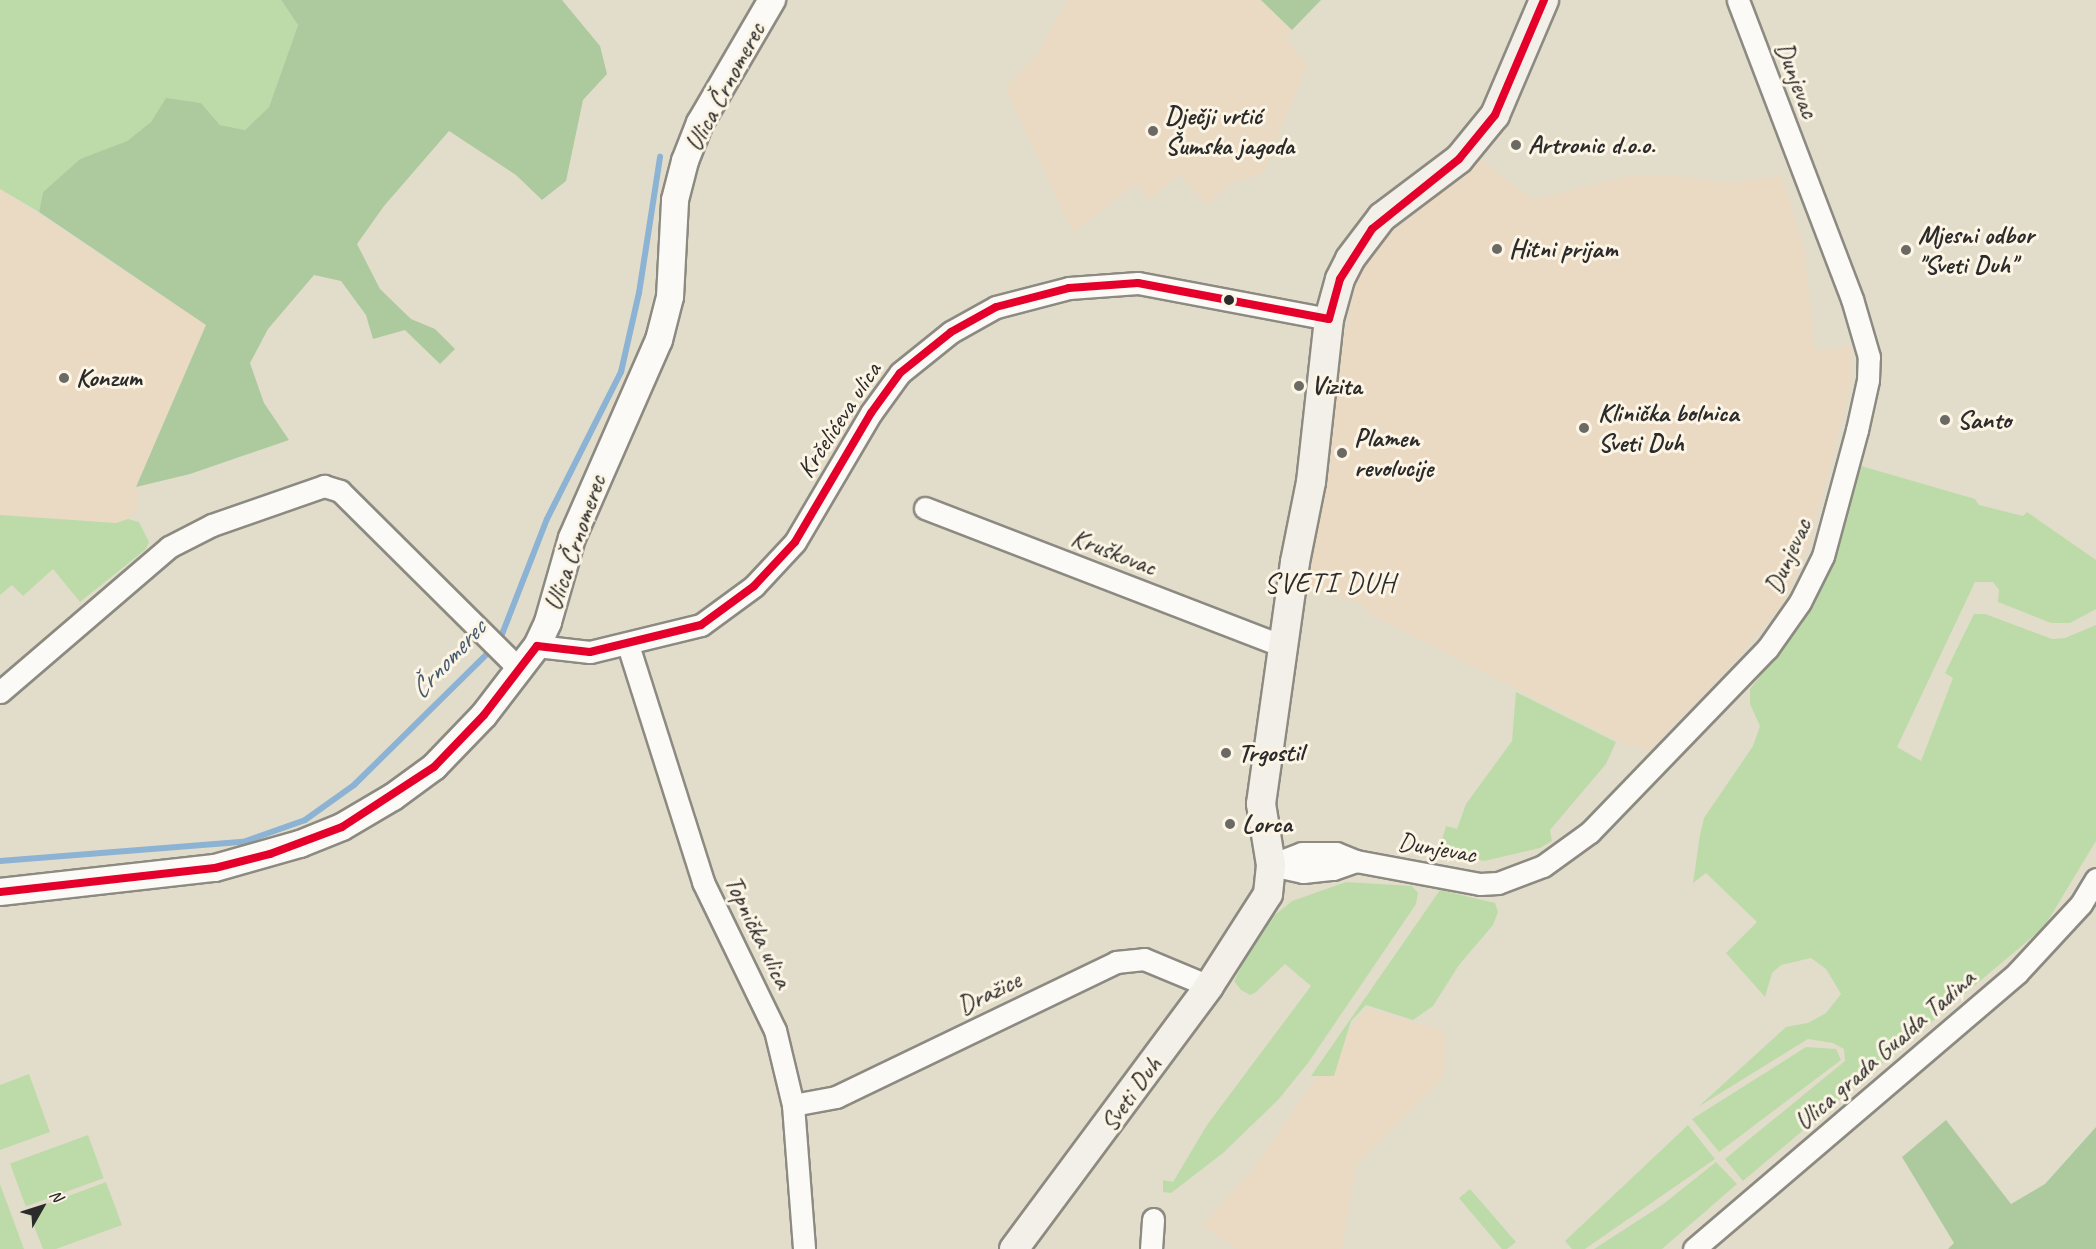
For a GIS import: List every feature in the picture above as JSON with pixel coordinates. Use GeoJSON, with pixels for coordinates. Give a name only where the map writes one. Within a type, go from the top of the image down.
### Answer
{"type":"FeatureCollection","features":[{"type":"Feature","properties":{"kind":"main road"},"geometry":{"type":"LineString","coordinates":[[1271,865],[1261,804],[1283,646],[1311,482],[1329,319],[1345,269],[1372,229],[1459,159],[1495,115],[1544,0]]}},
{"type":"Feature","properties":{"kind":"main road","name":"Sveti Duh"},"geometry":{"type":"LineString","coordinates":[[1014,1249],[1209,986],[1241,934],[1247,900],[1271,865]]}},
{"type":"Feature","properties":{"kind":"street","name":"Ulica Črnomerec"},"geometry":{"type":"LineString","coordinates":[[0,892],[215,868],[270,854],[342,827],[434,767],[463,740],[511,662],[537,646],[601,466],[639,392],[659,340],[670,297],[675,200],[686,161],[700,123],[772,0]]}},
{"type":"Feature","properties":{"kind":"street","name":"Dunjevac"},"geometry":{"type":"LineString","coordinates":[[1271,865],[1302,853],[1336,853],[1356,861],[1480,884],[1498,883],[1543,866],[1590,832],[1767,649],[1800,602],[1823,556],[1857,430],[1869,357],[1852,299],[1738,0]]}},
{"type":"Feature","properties":{"kind":"street","name":"Krčelićeva ulica"},"geometry":{"type":"LineString","coordinates":[[537,646],[590,652],[628,645],[701,625],[754,586],[795,542],[871,413],[900,373],[943,338],[996,307],[1069,288],[1138,283],[1329,319]]}},
{"type":"Feature","properties":{"kind":"street"},"geometry":{"type":"LineString","coordinates":[[0,692],[169,547],[212,525],[324,486],[340,491],[485,639],[511,662]]}},
{"type":"Feature","properties":{"kind":"street","name":"Kruškovac"},"geometry":{"type":"LineString","coordinates":[[925,508],[1283,646]]}},
{"type":"Feature","properties":{"kind":"street","name":"Topnička ulica"},"geometry":{"type":"LineString","coordinates":[[628,645],[703,882],[775,1030],[793,1105],[804,1249]]}},
{"type":"Feature","properties":{"kind":"street","name":"Ulica grada Gualda Tadina"},"geometry":{"type":"LineString","coordinates":[[1694,1249],[2017,973],[2081,904],[2096,879]]}},
{"type":"Feature","properties":{"kind":"street","name":"Dražice"},"geometry":{"type":"LineString","coordinates":[[793,1105],[836,1097],[1116,962],[1144,959],[1209,986]]}},
{"type":"Feature","properties":{"kind":"street"},"geometry":{"type":"LineString","coordinates":[[1151,1249],[1153,1219]]}},
{"type":"Feature","properties":{"kind":"shaded area","name":"Dječji vrtić Šumska jagoda"},"geometry":{"type":"Polygon","coordinates":[[[1068,0],[1261,0],[1292,30],[1286,38],[1307,65],[1263,174],[1231,183],[1206,205],[1180,174],[1148,200],[1135,184],[1073,233],[1005,88],[1035,57],[1068,0]]]}},
{"type":"Feature","properties":{"kind":"shaded area","name":"Klinička bolnica Sveti Duh"},"geometry":{"type":"Polygon","coordinates":[[[1481,159],[1533,200],[1631,175],[1683,176],[1729,183],[1782,175],[1805,252],[1815,350],[1851,346],[1852,379],[1833,456],[1808,547],[1784,602],[1733,663],[1649,751],[1624,743],[1375,617],[1359,603],[1307,588],[1332,401],[1356,281],[1377,245],[1481,159]]]}},
{"type":"Feature","properties":{"kind":"shaded area"},"geometry":{"type":"Polygon","coordinates":[[[0,189],[206,325],[136,487],[139,504],[128,519],[117,523],[0,515],[0,189]]]}},
{"type":"Feature","properties":{"kind":"shaded area"},"geometry":{"type":"Polygon","coordinates":[[[1366,1008],[1446,1032],[1442,1079],[1356,1165],[1342,1249],[1237,1249],[1202,1226],[1252,1169],[1366,1008]]]}},
{"type":"Feature","properties":{"kind":"green space"},"geometry":{"type":"Polygon","coordinates":[[[0,0],[281,0],[298,25],[269,107],[245,130],[220,125],[201,103],[166,99],[151,122],[127,141],[80,159],[43,192],[39,212],[0,189],[0,0]]]}},
{"type":"Feature","properties":{"kind":"green space"},"geometry":{"type":"Polygon","coordinates":[[[281,0],[562,0],[600,46],[607,74],[583,100],[566,181],[542,200],[516,175],[449,131],[384,206],[357,244],[380,289],[411,319],[435,329],[455,349],[440,364],[405,330],[373,339],[366,315],[341,281],[314,275],[268,329],[250,363],[264,403],[289,440],[190,474],[136,487],[206,325],[39,212],[43,192],[80,159],[127,141],[151,122],[166,98],[201,103],[220,125],[245,130],[269,107],[298,25],[281,0]]]}},
{"type":"Feature","properties":{"kind":"green space"},"geometry":{"type":"Polygon","coordinates":[[[1261,0],[1321,0],[1292,30],[1261,0]]]}},
{"type":"Feature","properties":{"kind":"green space"},"geometry":{"type":"Polygon","coordinates":[[[1858,465],[1975,499],[1979,505],[2023,516],[2027,512],[2096,560],[2096,609],[2070,623],[2051,623],[1998,602],[1999,590],[1993,582],[1975,582],[1897,747],[1921,761],[1953,678],[1945,673],[1974,614],[1985,614],[2052,639],[2065,638],[2096,625],[2096,841],[2044,927],[1743,1181],[1725,1159],[1845,1061],[1844,1049],[1833,1043],[1808,1039],[1698,1107],[1786,1027],[1808,1023],[1826,1013],[1841,994],[1826,969],[1811,958],[1781,965],[1772,973],[1765,997],[1726,953],[1757,922],[1706,873],[1693,883],[1700,835],[1704,818],[1753,746],[1760,726],[1750,704],[1750,689],[1802,624],[1821,589],[1858,465]]]}},
{"type":"Feature","properties":{"kind":"green space"},"geometry":{"type":"Polygon","coordinates":[[[0,515],[116,523],[128,519],[139,522],[149,542],[146,549],[80,602],[53,569],[23,596],[12,585],[0,595],[0,515]]]}},
{"type":"Feature","properties":{"kind":"green space"},"geometry":{"type":"Polygon","coordinates":[[[1516,692],[1616,742],[1606,764],[1550,830],[1552,841],[1540,848],[1484,861],[1439,850],[1446,826],[1457,829],[1466,804],[1512,741],[1516,692]]]}},
{"type":"Feature","properties":{"kind":"green space"},"geometry":{"type":"Polygon","coordinates":[[[1346,882],[1412,886],[1418,893],[1416,904],[1308,1063],[1278,1100],[1223,1153],[1171,1193],[1163,1192],[1163,1180],[1173,1182],[1207,1125],[1311,986],[1285,964],[1255,993],[1250,995],[1241,990],[1234,981],[1253,944],[1271,918],[1292,901],[1346,882]]]}},
{"type":"Feature","properties":{"kind":"green space"},"geometry":{"type":"Polygon","coordinates":[[[1440,890],[1495,903],[1498,912],[1493,925],[1459,965],[1433,1006],[1413,1020],[1366,1005],[1351,1021],[1334,1076],[1311,1076],[1440,890]]]}},
{"type":"Feature","properties":{"kind":"green space"},"geometry":{"type":"Polygon","coordinates":[[[1806,1047],[1836,1049],[1841,1060],[1719,1152],[1692,1119],[1806,1047]]]}},
{"type":"Feature","properties":{"kind":"green space"},"geometry":{"type":"Polygon","coordinates":[[[29,1074],[50,1132],[0,1150],[0,1085],[29,1074]]]}},
{"type":"Feature","properties":{"kind":"green space"},"geometry":{"type":"Polygon","coordinates":[[[1946,1120],[2011,1204],[2045,1184],[2096,1127],[2096,1249],[1948,1249],[1954,1243],[1902,1157],[1946,1120]]]}},
{"type":"Feature","properties":{"kind":"green space"},"geometry":{"type":"Polygon","coordinates":[[[1688,1125],[1715,1159],[1585,1249],[1572,1249],[1565,1241],[1688,1125]]]}},
{"type":"Feature","properties":{"kind":"green space"},"geometry":{"type":"Polygon","coordinates":[[[88,1135],[104,1178],[26,1207],[10,1163],[88,1135]]]}},
{"type":"Feature","properties":{"kind":"green space"},"geometry":{"type":"Polygon","coordinates":[[[1716,1162],[1737,1184],[1662,1249],[1594,1249],[1662,1205],[1716,1162]]]}},
{"type":"Feature","properties":{"kind":"green space"},"geometry":{"type":"Polygon","coordinates":[[[106,1182],[122,1225],[56,1249],[43,1249],[28,1211],[106,1182]]]}},
{"type":"Feature","properties":{"kind":"green space"},"geometry":{"type":"Polygon","coordinates":[[[0,1184],[24,1249],[0,1249],[0,1184]]]}},
{"type":"Feature","properties":{"kind":"green space"},"geometry":{"type":"Polygon","coordinates":[[[1470,1189],[1516,1242],[1507,1249],[1502,1249],[1459,1198],[1470,1189]]]}},
{"type":"Feature","properties":{"kind":"waterway","name":"Črnomerec"},"geometry":{"type":"LineString","coordinates":[[499,642],[547,519],[621,372],[639,293],[660,157]]}},
{"type":"Feature","properties":{"kind":"waterway","name":"Črnomerec"},"geometry":{"type":"LineString","coordinates":[[0,861],[243,842],[305,820],[354,785],[492,649]]}},
{"type":"Feature","properties":{"kind":"transit line"},"geometry":{"type":"LineString","coordinates":[[1329,319],[1340,279],[1372,229],[1459,159],[1495,115],[1544,0]]}},
{"type":"Feature","properties":{"kind":"transit line"},"geometry":{"type":"LineString","coordinates":[[537,646],[590,652],[701,625],[754,586],[795,542],[871,413],[900,373],[951,332],[996,307],[1069,288],[1138,283],[1329,319]]}},
{"type":"Feature","properties":{"kind":"transit line"},"geometry":{"type":"LineString","coordinates":[[0,892],[215,868],[270,854],[342,827],[434,767],[484,715],[537,646]]}},
{"type":"Feature","properties":{"kind":"place","name":"Dječji vrtić Šumska jagoda"},"geometry":{"type":"Point","coordinates":[1153,131]}},
{"type":"Feature","properties":{"kind":"place","name":"Artronic d.o.o."},"geometry":{"type":"Point","coordinates":[1516,145]}},
{"type":"Feature","properties":{"kind":"place","name":"Hitni prijam"},"geometry":{"type":"Point","coordinates":[1497,249]}},
{"type":"Feature","properties":{"kind":"place","name":"Mjesni odbor \"Sveti Duh\""},"geometry":{"type":"Point","coordinates":[1906,250]}},
{"type":"Feature","properties":{"kind":"place","name":"Konzum"},"geometry":{"type":"Point","coordinates":[64,378]}},
{"type":"Feature","properties":{"kind":"place","name":"Vizita"},"geometry":{"type":"Point","coordinates":[1299,386]}},
{"type":"Feature","properties":{"kind":"place","name":"Santo"},"geometry":{"type":"Point","coordinates":[1945,420]}},
{"type":"Feature","properties":{"kind":"place","name":"Klinička bolnica Sveti Duh"},"geometry":{"type":"Point","coordinates":[1584,428]}},
{"type":"Feature","properties":{"kind":"place","name":"Plamen revolucije"},"geometry":{"type":"Point","coordinates":[1342,453]}},
{"type":"Feature","properties":{"kind":"place","name":"Trgostil"},"geometry":{"type":"Point","coordinates":[1226,753]}},
{"type":"Feature","properties":{"kind":"place","name":"Lorca"},"geometry":{"type":"Point","coordinates":[1230,824]}},
{"type":"Feature","properties":{"kind":"district","name":"SVETI DUH"},"geometry":{"type":"Point","coordinates":[1330,583]}}]}
